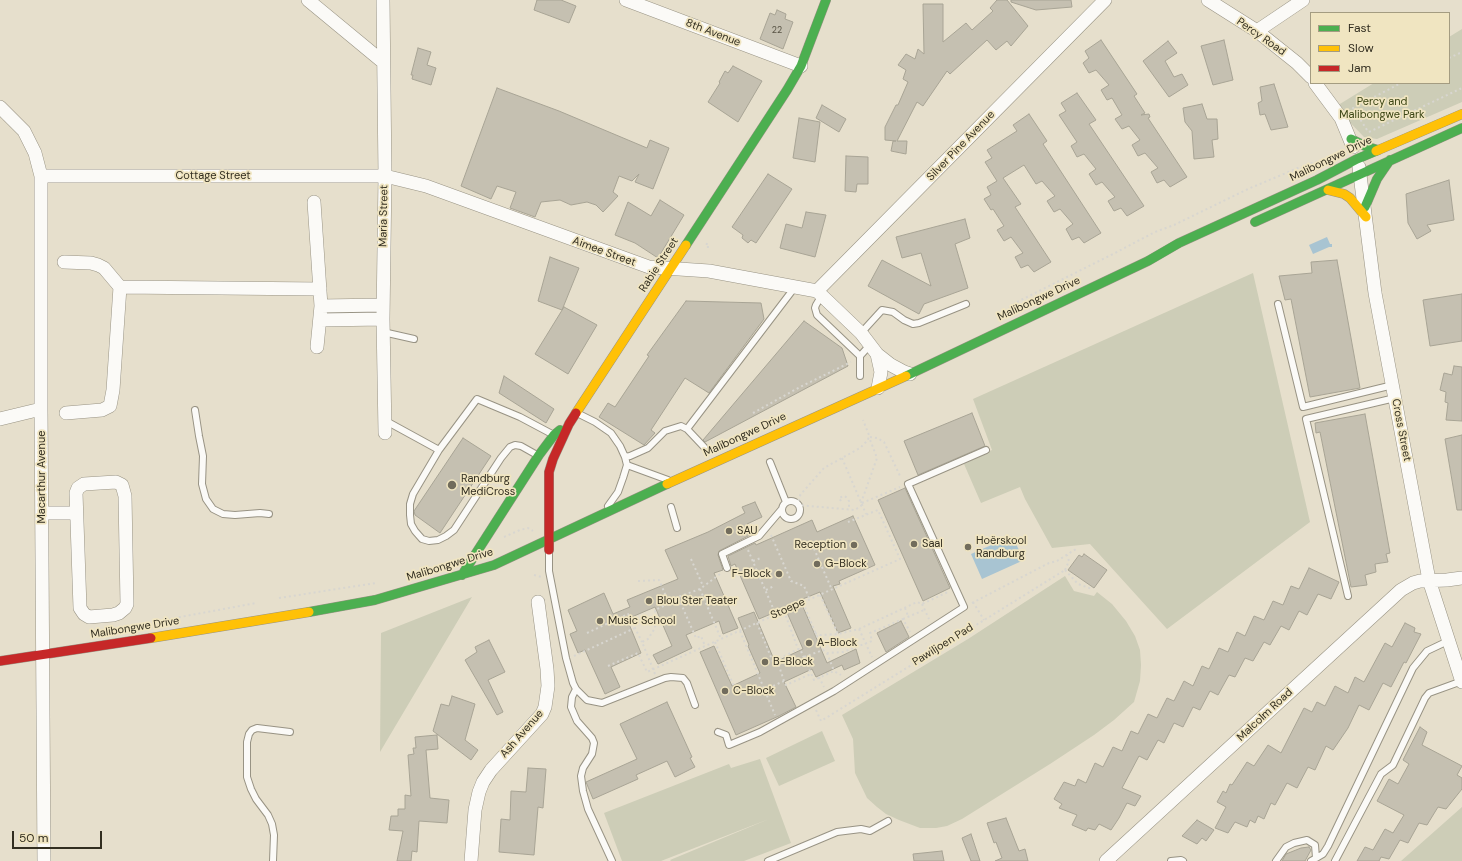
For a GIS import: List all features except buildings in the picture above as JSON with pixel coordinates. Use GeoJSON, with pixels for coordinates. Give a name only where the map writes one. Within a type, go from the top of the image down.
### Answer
{"type":"FeatureCollection","features":[{"type":"Feature","properties":{"kind":"main road","name":"Rabie Street"},"geometry":{"type":"LineString","coordinates":[[545,554],[549,540],[549,472],[553,459],[569,424],[746,154],[800,66],[826,0]]}},
{"type":"Feature","properties":{"kind":"main road","name":"Malibongwe Drive"},"geometry":{"type":"LineString","coordinates":[[0,667],[43,658],[375,600],[494,565],[910,374],[1148,261],[1179,243],[1317,180],[1357,159],[1462,114]]}},
{"type":"Feature","properties":{"kind":"main road"},"geometry":{"type":"LineString","coordinates":[[1245,226],[1328,190],[1360,173],[1462,128]]}},
{"type":"Feature","properties":{"kind":"main road"},"geometry":{"type":"LineString","coordinates":[[1351,139],[1365,146],[1378,150]]}},
{"type":"Feature","properties":{"kind":"main road"},"geometry":{"type":"LineString","coordinates":[[1328,190],[1344,194],[1365,212],[1378,178],[1390,160]]}},
{"type":"Feature","properties":{"kind":"main road","name":"Malibongwe Drive"},"geometry":{"type":"LineString","coordinates":[[613,520],[625,512],[687,482],[1165,262]]}},
{"type":"Feature","properties":{"kind":"main road"},"geometry":{"type":"LineString","coordinates":[[462,575],[539,455],[554,435],[569,424]]}},
{"type":"Feature","properties":{"kind":"main road"},"geometry":{"type":"LineString","coordinates":[[545,554],[561,546]]}},
{"type":"Feature","properties":{"kind":"main road","name":"Malibongwe Drive"},"geometry":{"type":"LineString","coordinates":[[0,661],[43,658],[220,636]]}},
{"type":"Feature","properties":{"kind":"street"},"geometry":{"type":"LineString","coordinates":[[308,0],[384,62]]}},
{"type":"Feature","properties":{"kind":"street","name":"Maria Street"},"geometry":{"type":"LineString","coordinates":[[383,0],[385,176],[383,326],[385,427]]}},
{"type":"Feature","properties":{"kind":"street","name":"8th Avenue"},"geometry":{"type":"LineString","coordinates":[[626,0],[800,66]]}},
{"type":"Feature","properties":{"kind":"street","name":"Silver Pine Avenue"},"geometry":{"type":"LineString","coordinates":[[820,293],[1105,0]]}},
{"type":"Feature","properties":{"kind":"street","name":"Percy Road"},"geometry":{"type":"LineString","coordinates":[[1208,0],[1257,32],[1297,63],[1310,76]]}},
{"type":"Feature","properties":{"kind":"street"},"geometry":{"type":"LineString","coordinates":[[1257,32],[1303,0]]}},
{"type":"Feature","properties":{"kind":"street"},"geometry":{"type":"LineString","coordinates":[[1317,84],[1341,118],[1351,139],[1360,173]]}},
{"type":"Feature","properties":{"kind":"street","name":"Macarthur Avenue"},"geometry":{"type":"LineString","coordinates":[[0,107],[24,131],[35,153],[41,176],[44,861]]}},
{"type":"Feature","properties":{"kind":"street","name":"Cross Street"},"geometry":{"type":"LineString","coordinates":[[1360,173],[1375,293],[1429,580],[1462,682]]}},
{"type":"Feature","properties":{"kind":"street","name":"Cottage Street"},"geometry":{"type":"LineString","coordinates":[[41,176],[385,176]]}},
{"type":"Feature","properties":{"kind":"street","name":"Aimee Street"},"geometry":{"type":"LineString","coordinates":[[385,176],[426,186],[639,265],[659,269],[704,270],[820,293]]}},
{"type":"Feature","properties":{"kind":"street"},"geometry":{"type":"LineString","coordinates":[[314,202],[321,306],[317,347]]}},
{"type":"Feature","properties":{"kind":"street"},"geometry":{"type":"LineString","coordinates":[[64,262],[91,263],[98,265],[104,268],[120,287],[113,390],[110,406],[102,410],[66,413]]}},
{"type":"Feature","properties":{"kind":"street"},"geometry":{"type":"LineString","coordinates":[[120,287],[320,289]]}},
{"type":"Feature","properties":{"kind":"street"},"geometry":{"type":"LineString","coordinates":[[820,293],[861,333],[874,349],[894,367],[910,374]]}},
{"type":"Feature","properties":{"kind":"street"},"geometry":{"type":"LineString","coordinates":[[321,306],[383,305]]}},
{"type":"Feature","properties":{"kind":"street"},"geometry":{"type":"LineString","coordinates":[[320,320],[383,326]]}},
{"type":"Feature","properties":{"kind":"street"},"geometry":{"type":"LineString","coordinates":[[874,349],[881,372],[878,388]]}},
{"type":"Feature","properties":{"kind":"street"},"geometry":{"type":"LineString","coordinates":[[0,419],[41,409]]}},
{"type":"Feature","properties":{"kind":"street"},"geometry":{"type":"LineString","coordinates":[[116,482],[122,485],[125,496],[127,597],[125,608],[119,613],[89,617],[81,611],[76,513],[76,493],[82,485],[116,482]]}},
{"type":"Feature","properties":{"kind":"street"},"geometry":{"type":"LineString","coordinates":[[42,513],[76,513]]}},
{"type":"Feature","properties":{"kind":"street","name":"Malcolm Road"},"geometry":{"type":"LineString","coordinates":[[1106,861],[1401,590],[1413,583],[1429,580],[1462,578]]}},
{"type":"Feature","properties":{"kind":"street","name":"Ash Avenue"},"geometry":{"type":"LineString","coordinates":[[471,861],[475,810],[483,782],[491,770],[542,714],[545,707],[548,686],[548,669],[538,602]]}},
{"type":"Feature","properties":{"kind":"lane"},"geometry":{"type":"LineString","coordinates":[[687,428],[795,287]]}},
{"type":"Feature","properties":{"kind":"lane"},"geometry":{"type":"LineString","coordinates":[[820,293],[815,308],[817,315],[860,359],[860,376]]}},
{"type":"Feature","properties":{"kind":"lane"},"geometry":{"type":"LineString","coordinates":[[861,333],[882,310],[893,312],[904,320],[913,324],[919,324],[966,304]]}},
{"type":"Feature","properties":{"kind":"lane"},"geometry":{"type":"LineString","coordinates":[[1278,304],[1303,407],[1394,392]]}},
{"type":"Feature","properties":{"kind":"lane"},"geometry":{"type":"LineString","coordinates":[[383,326],[414,339]]}},
{"type":"Feature","properties":{"kind":"lane"},"geometry":{"type":"LineString","coordinates":[[860,359],[874,349]]}},
{"type":"Feature","properties":{"kind":"lane"},"geometry":{"type":"LineString","coordinates":[[1348,596],[1306,419],[1394,392]]}},
{"type":"Feature","properties":{"kind":"lane"},"geometry":{"type":"LineString","coordinates":[[539,455],[521,446],[515,445],[510,447],[503,455],[454,530],[438,540],[429,541],[422,539],[415,531],[411,524],[410,515],[410,504],[413,494],[439,450],[477,399],[520,417],[554,435]]}},
{"type":"Feature","properties":{"kind":"lane"},"geometry":{"type":"LineString","coordinates":[[195,410],[203,456],[202,484],[206,499],[213,509],[223,514],[269,514]]}},
{"type":"Feature","properties":{"kind":"lane"},"geometry":{"type":"LineString","coordinates":[[576,412],[595,422],[611,433],[620,446],[625,457],[627,465],[618,492],[603,514]]}},
{"type":"Feature","properties":{"kind":"lane"},"geometry":{"type":"LineString","coordinates":[[625,457],[648,448],[665,431],[681,426],[687,428],[704,447]]}},
{"type":"Feature","properties":{"kind":"lane"},"geometry":{"type":"LineString","coordinates":[[385,427],[439,450]]}},
{"type":"Feature","properties":{"kind":"lane"},"geometry":{"type":"LineString","coordinates":[[718,732],[726,735],[729,744],[759,733],[851,680],[964,608],[908,484],[986,450]]}},
{"type":"Feature","properties":{"kind":"lane"},"geometry":{"type":"LineString","coordinates":[[770,462],[786,502]]}},
{"type":"Feature","properties":{"kind":"lane"},"geometry":{"type":"LineString","coordinates":[[627,465],[673,482]]}},
{"type":"Feature","properties":{"kind":"lane"},"geometry":{"type":"LineString","coordinates":[[727,568],[722,554],[759,536],[786,502],[792,501],[798,505],[800,512],[794,519],[791,520],[785,518],[781,510]]}},
{"type":"Feature","properties":{"kind":"lane"},"geometry":{"type":"LineString","coordinates":[[671,507],[677,528]]}},
{"type":"Feature","properties":{"kind":"lane"},"geometry":{"type":"LineString","coordinates":[[545,554],[567,659],[576,689],[587,700],[602,703],[665,678],[679,677],[683,678],[687,683],[696,705]]}},
{"type":"Feature","properties":{"kind":"lane"},"geometry":{"type":"LineString","coordinates":[[1313,859],[1323,854],[1328,846],[1413,668],[1427,651],[1448,641]]}},
{"type":"Feature","properties":{"kind":"lane"},"geometry":{"type":"LineString","coordinates":[[1335,861],[1381,774],[1393,764],[1425,698],[1429,693],[1462,682]]}},
{"type":"Feature","properties":{"kind":"lane"},"geometry":{"type":"LineString","coordinates":[[576,689],[572,697],[571,707],[577,721],[592,738],[594,743],[592,754],[583,768],[583,791],[588,809],[612,861]]}},
{"type":"Feature","properties":{"kind":"lane"},"geometry":{"type":"LineString","coordinates":[[273,861],[274,835],[272,824],[268,815],[256,799],[247,777],[247,742],[249,734],[252,730],[257,728],[290,732]]}},
{"type":"Feature","properties":{"kind":"lane"},"geometry":{"type":"LineString","coordinates":[[768,861],[837,832],[861,829],[870,831],[888,821]]}},
{"type":"Feature","properties":{"kind":"lane"},"geometry":{"type":"LineString","coordinates":[[1276,861],[1286,847],[1294,843],[1307,840],[1315,845],[1313,859]]}},
{"type":"Feature","properties":{"kind":"lane"},"geometry":{"type":"LineString","coordinates":[[1171,861],[1183,861]]}},
{"type":"Feature","properties":{"kind":"path"},"geometry":{"type":"LineString","coordinates":[[1450,58],[1462,52]]}},
{"type":"Feature","properties":{"kind":"path"},"geometry":{"type":"LineString","coordinates":[[1399,84],[1353,108],[1368,132],[1462,88]]}},
{"type":"Feature","properties":{"kind":"path"},"geometry":{"type":"LineString","coordinates":[[1001,315],[1017,302],[1155,232],[1174,225],[1248,189],[1299,167],[1321,160]]}},
{"type":"Feature","properties":{"kind":"path"},"geometry":{"type":"LineString","coordinates":[[753,413],[848,362],[860,359]]}},
{"type":"Feature","properties":{"kind":"path"},"geometry":{"type":"LineString","coordinates":[[861,504],[877,458],[868,430],[863,420]]}},
{"type":"Feature","properties":{"kind":"path"},"geometry":{"type":"LineString","coordinates":[[869,437],[877,438],[884,442],[899,475],[908,484],[861,504],[855,510],[798,505],[801,494],[824,468],[860,448],[869,437]]}},
{"type":"Feature","properties":{"kind":"path"},"geometry":{"type":"LineString","coordinates":[[842,458],[866,515]]}},
{"type":"Feature","properties":{"kind":"path"},"geometry":{"type":"LineString","coordinates":[[841,501],[839,498],[844,496],[849,500],[849,509]]}},
{"type":"Feature","properties":{"kind":"path","name":"Stoepe"},"geometry":{"type":"LineString","coordinates":[[653,669],[900,559],[878,510],[848,522]]}},
{"type":"Feature","properties":{"kind":"path"},"geometry":{"type":"LineString","coordinates":[[502,538],[528,528],[533,531]]}},
{"type":"Feature","properties":{"kind":"path"},"geometry":{"type":"LineString","coordinates":[[764,537],[771,534],[792,580],[804,586],[810,600]]}},
{"type":"Feature","properties":{"kind":"path"},"geometry":{"type":"LineString","coordinates":[[745,544],[776,615]]}},
{"type":"Feature","properties":{"kind":"path"},"geometry":{"type":"LineString","coordinates":[[812,544],[832,590]]}},
{"type":"Feature","properties":{"kind":"path"},"geometry":{"type":"LineString","coordinates":[[964,608],[1049,563],[1057,561],[1076,548]]}},
{"type":"Feature","properties":{"kind":"path"},"geometry":{"type":"LineString","coordinates":[[1067,555],[1069,561],[1065,570],[1078,584],[1092,589]]}},
{"type":"Feature","properties":{"kind":"path"},"geometry":{"type":"LineString","coordinates":[[753,561],[761,558]]}},
{"type":"Feature","properties":{"kind":"path"},"geometry":{"type":"LineString","coordinates":[[691,559],[704,586]]}},
{"type":"Feature","properties":{"kind":"path"},"geometry":{"type":"LineString","coordinates":[[642,642],[648,639],[655,628],[655,610],[678,597],[700,589],[727,568]]}},
{"type":"Feature","properties":{"kind":"path","name":"Pawiljoen Pad"},"geometry":{"type":"LineString","coordinates":[[818,714],[821,720],[1065,570]]}},
{"type":"Feature","properties":{"kind":"path"},"geometry":{"type":"LineString","coordinates":[[760,576],[768,573]]}},
{"type":"Feature","properties":{"kind":"path"},"geometry":{"type":"LineString","coordinates":[[638,582],[659,580],[669,603]]}},
{"type":"Feature","properties":{"kind":"path"},"geometry":{"type":"LineString","coordinates":[[280,598],[382,583]]}},
{"type":"Feature","properties":{"kind":"path"},"geometry":{"type":"LineString","coordinates":[[766,590],[774,586]]}},
{"type":"Feature","properties":{"kind":"path"},"geometry":{"type":"LineString","coordinates":[[816,633],[820,635],[838,634],[859,629],[917,602],[922,604],[956,588]]}},
{"type":"Feature","properties":{"kind":"path"},"geometry":{"type":"LineString","coordinates":[[700,589],[721,639]]}},
{"type":"Feature","properties":{"kind":"path"},"geometry":{"type":"LineString","coordinates":[[820,595],[838,634]]}},
{"type":"Feature","properties":{"kind":"path"},"geometry":{"type":"LineString","coordinates":[[678,597],[696,638],[701,636],[705,646]]}},
{"type":"Feature","properties":{"kind":"path"},"geometry":{"type":"LineString","coordinates":[[973,602],[984,620]]}},
{"type":"Feature","properties":{"kind":"path"},"geometry":{"type":"LineString","coordinates":[[803,603],[821,646]]}},
{"type":"Feature","properties":{"kind":"path"},"geometry":{"type":"LineString","coordinates":[[922,604],[929,619]]}},
{"type":"Feature","properties":{"kind":"path"},"geometry":{"type":"LineString","coordinates":[[905,608],[908,616]]}},
{"type":"Feature","properties":{"kind":"path"},"geometry":{"type":"LineString","coordinates":[[804,657],[823,650],[828,653],[843,652],[872,641],[870,633],[924,610]]}},
{"type":"Feature","properties":{"kind":"path"},"geometry":{"type":"LineString","coordinates":[[784,611],[798,649],[800,648],[814,680],[834,671]]}},
{"type":"Feature","properties":{"kind":"path"},"geometry":{"type":"LineString","coordinates":[[587,633],[628,614],[653,669],[647,672],[638,653],[608,666]]}},
{"type":"Feature","properties":{"kind":"path"},"geometry":{"type":"LineString","coordinates":[[904,619],[911,635]]}},
{"type":"Feature","properties":{"kind":"path"},"geometry":{"type":"LineString","coordinates":[[758,623],[774,662]]}},
{"type":"Feature","properties":{"kind":"path"},"geometry":{"type":"LineString","coordinates":[[567,659],[635,628]]}},
{"type":"Feature","properties":{"kind":"path"},"geometry":{"type":"LineString","coordinates":[[859,629],[875,664]]}},
{"type":"Feature","properties":{"kind":"path"},"geometry":{"type":"LineString","coordinates":[[740,631],[778,723]]}},
{"type":"Feature","properties":{"kind":"path"},"geometry":{"type":"LineString","coordinates":[[715,642],[736,691]]}},
{"type":"Feature","properties":{"kind":"path"},"geometry":{"type":"LineString","coordinates":[[798,649],[776,660],[786,685],[811,674]]}},
{"type":"Feature","properties":{"kind":"path"},"geometry":{"type":"LineString","coordinates":[[828,653],[834,671],[851,680]]}},
{"type":"Feature","properties":{"kind":"path"},"geometry":{"type":"LineString","coordinates":[[764,690],[784,681]]}},
{"type":"Feature","properties":{"kind":"green space","name":"Percy and Malibongwe Park"},"geometry":{"type":"Polygon","coordinates":[[[1462,29],[1462,102],[1377,139],[1364,137],[1335,107],[1372,84],[1450,84],[1450,36],[1462,29]]]}},
{"type":"Feature","properties":{"kind":"green space"},"geometry":{"type":"Polygon","coordinates":[[[1253,273],[1310,522],[1167,629],[1090,544],[1052,548],[1020,487],[981,503],[964,464],[992,450],[973,399],[1253,273]]]}},
{"type":"Feature","properties":{"kind":"green space"},"geometry":{"type":"Polygon","coordinates":[[[1065,576],[1074,591],[1094,596],[1097,592],[1112,604],[1126,621],[1135,636],[1140,650],[1141,665],[1140,681],[1134,702],[1094,735],[962,819],[947,826],[920,828],[886,814],[877,807],[867,798],[855,773],[853,739],[842,715],[968,639],[1065,576]]]}},
{"type":"Feature","properties":{"kind":"green space"},"geometry":{"type":"Polygon","coordinates":[[[472,597],[380,752],[381,633],[472,597]]]}},
{"type":"Feature","properties":{"kind":"green space"},"geometry":{"type":"Polygon","coordinates":[[[822,731],[835,761],[779,786],[766,758],[822,731]]]}},
{"type":"Feature","properties":{"kind":"green space"},"geometry":{"type":"Polygon","coordinates":[[[760,759],[791,843],[744,861],[670,860],[769,819],[661,861],[622,861],[604,813],[729,764],[731,768],[760,759]]]}},
{"type":"Feature","properties":{"kind":"green space"},"geometry":{"type":"Polygon","coordinates":[[[1462,807],[1462,861],[1401,861],[1462,807]]]}},
{"type":"Feature","properties":{"kind":"water"},"geometry":{"type":"Polygon","coordinates":[[[1327,237],[1330,244],[1332,244],[1332,247],[1313,254],[1309,245],[1327,237]]]}},
{"type":"Feature","properties":{"kind":"water"},"geometry":{"type":"Polygon","coordinates":[[[1012,536],[1024,560],[982,579],[971,554],[1012,536]]]}},
{"type":"Feature","properties":{"kind":"traffic: fast"},"geometry":{"type":"LineString","coordinates":[[686,245],[801,66],[826,0]]}},
{"type":"Feature","properties":{"kind":"traffic: fast"},"geometry":{"type":"LineString","coordinates":[[1255,222],[1462,128]]}},
{"type":"Feature","properties":{"kind":"traffic: fast"},"geometry":{"type":"LineString","coordinates":[[1351,139],[1365,146],[1378,150]]}},
{"type":"Feature","properties":{"kind":"traffic: fast"},"geometry":{"type":"LineString","coordinates":[[906,376],[1148,261],[1179,243],[1317,180],[1357,159],[1376,151]]}},
{"type":"Feature","properties":{"kind":"traffic: fast"},"geometry":{"type":"LineString","coordinates":[[1365,207],[1377,179],[1390,160]]}},
{"type":"Feature","properties":{"kind":"traffic: fast"},"geometry":{"type":"LineString","coordinates":[[462,575],[539,455],[554,435],[560,430]]}},
{"type":"Feature","properties":{"kind":"traffic: fast"},"geometry":{"type":"LineString","coordinates":[[309,612],[375,600],[494,565],[667,484]]}},
{"type":"Feature","properties":{"kind":"traffic: slow"},"geometry":{"type":"LineString","coordinates":[[1376,151],[1462,114]]}},
{"type":"Feature","properties":{"kind":"traffic: slow"},"geometry":{"type":"LineString","coordinates":[[1328,190],[1344,194],[1350,198],[1366,217]]}},
{"type":"Feature","properties":{"kind":"traffic: slow"},"geometry":{"type":"LineString","coordinates":[[576,413],[686,245]]}},
{"type":"Feature","properties":{"kind":"traffic: slow"},"geometry":{"type":"LineString","coordinates":[[667,484],[906,376]]}},
{"type":"Feature","properties":{"kind":"traffic: slow"},"geometry":{"type":"LineString","coordinates":[[151,638],[309,612]]}},
{"type":"Feature","properties":{"kind":"traffic: jam"},"geometry":{"type":"LineString","coordinates":[[549,550],[549,472],[553,459],[569,424],[576,413]]}},
{"type":"Feature","properties":{"kind":"traffic: jam"},"geometry":{"type":"LineString","coordinates":[[0,661],[151,638]]}},
{"type":"Feature","properties":{"kind":"place","name":"Randburg MediCross"},"geometry":{"type":"Point","coordinates":[452,485]}},
{"type":"Feature","properties":{"kind":"place","name":"SAU"},"geometry":{"type":"Point","coordinates":[729,531]}},
{"type":"Feature","properties":{"kind":"place","name":"Saal"},"geometry":{"type":"Point","coordinates":[914,544]}},
{"type":"Feature","properties":{"kind":"place","name":"Reception"},"geometry":{"type":"Point","coordinates":[854,545]}},
{"type":"Feature","properties":{"kind":"place","name":"Hoërskool Randburg"},"geometry":{"type":"Point","coordinates":[968,547]}},
{"type":"Feature","properties":{"kind":"place","name":"G-Block"},"geometry":{"type":"Point","coordinates":[817,564]}},
{"type":"Feature","properties":{"kind":"place","name":"F-Block"},"geometry":{"type":"Point","coordinates":[779,574]}},
{"type":"Feature","properties":{"kind":"place","name":"Blou Ster Teater"},"geometry":{"type":"Point","coordinates":[649,601]}},
{"type":"Feature","properties":{"kind":"place","name":"Music School"},"geometry":{"type":"Point","coordinates":[600,621]}},
{"type":"Feature","properties":{"kind":"place","name":"A-Block"},"geometry":{"type":"Point","coordinates":[809,643]}},
{"type":"Feature","properties":{"kind":"place","name":"B-Block"},"geometry":{"type":"Point","coordinates":[765,662]}},
{"type":"Feature","properties":{"kind":"place","name":"C-Block"},"geometry":{"type":"Point","coordinates":[725,691]}}]}
